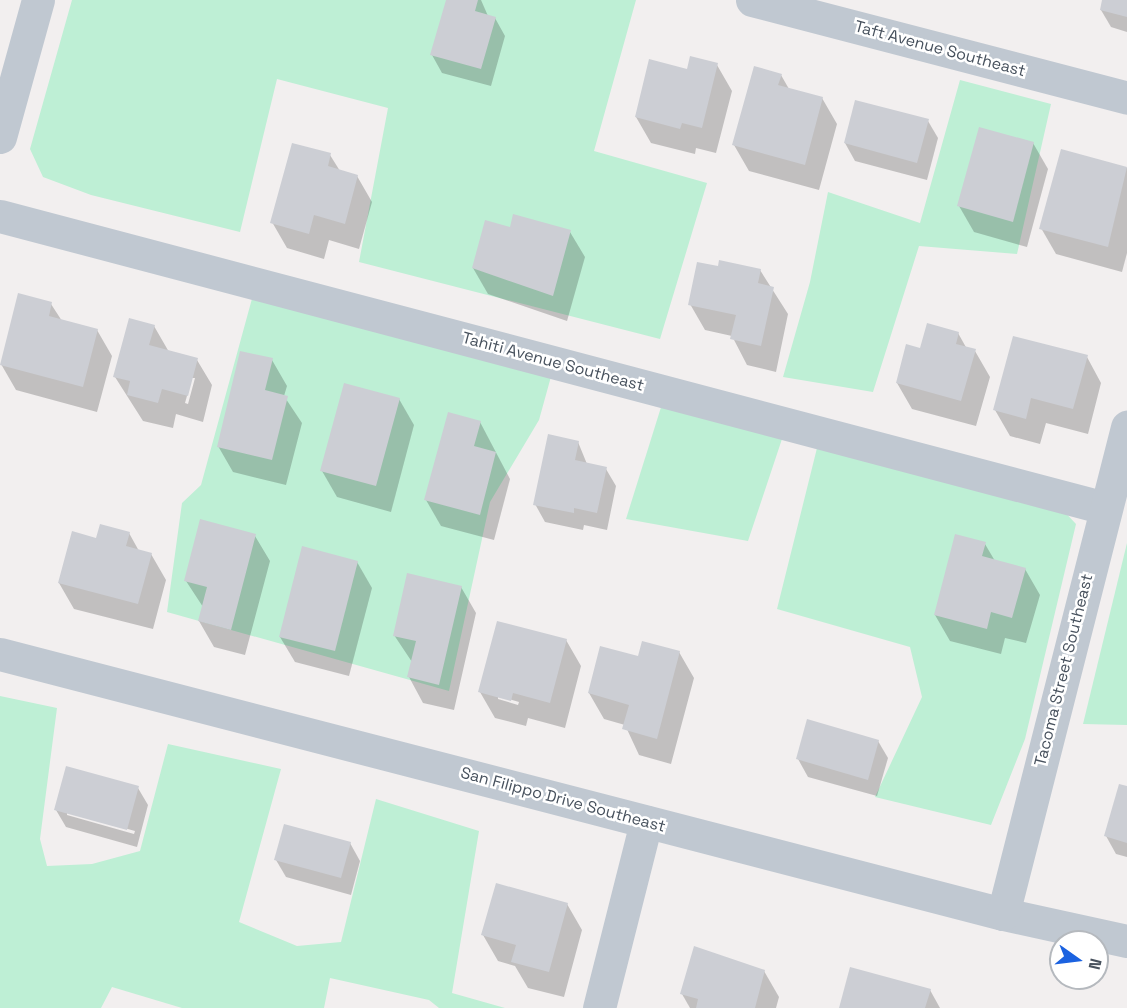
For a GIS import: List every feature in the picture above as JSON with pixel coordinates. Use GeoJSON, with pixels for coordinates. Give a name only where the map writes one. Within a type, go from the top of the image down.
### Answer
{"type":"FeatureCollection","features":[{"type":"Feature","properties":{"kind":"street"},"geometry":{"type":"LineString","coordinates":[[0,137],[38,0]]}},
{"type":"Feature","properties":{"kind":"street","name":"Taft Avenue Southeast"},"geometry":{"type":"LineString","coordinates":[[752,0],[1127,98]]}},
{"type":"Feature","properties":{"kind":"street","name":"Tahiti Avenue Southeast"},"geometry":{"type":"LineString","coordinates":[[0,216],[1105,508]]}},
{"type":"Feature","properties":{"kind":"street","name":"Tacoma Street Southeast"},"geometry":{"type":"LineString","coordinates":[[1003,914],[1127,427]]}},
{"type":"Feature","properties":{"kind":"street","name":"San Filippo Drive Southeast"},"geometry":{"type":"LineString","coordinates":[[0,654],[1003,914],[1127,940]]}},
{"type":"Feature","properties":{"kind":"street"},"geometry":{"type":"LineString","coordinates":[[599,1008],[646,822]]}},
{"type":"Feature","properties":{"kind":"green space"},"geometry":{"type":"Polygon","coordinates":[[[72,0],[636,0],[594,151],[707,183],[660,339],[359,262],[388,108],[277,79],[240,232],[91,195],[43,177],[30,149],[72,0]]]}},
{"type":"Feature","properties":{"kind":"green space"},"geometry":{"type":"Polygon","coordinates":[[[960,80],[1051,104],[1017,254],[919,246],[873,392],[783,377],[810,282],[828,192],[920,223],[960,80]]]}},
{"type":"Feature","properties":{"kind":"green space"},"geometry":{"type":"Polygon","coordinates":[[[253,295],[552,373],[539,420],[490,502],[449,691],[167,612],[182,503],[201,485],[253,295]]]}},
{"type":"Feature","properties":{"kind":"green space"},"geometry":{"type":"Polygon","coordinates":[[[662,404],[782,439],[748,541],[626,519],[662,404]]]}},
{"type":"Feature","properties":{"kind":"green space"},"geometry":{"type":"Polygon","coordinates":[[[818,444],[1059,506],[1076,524],[1025,739],[991,825],[875,797],[922,697],[910,647],[777,609],[818,444]]]}},
{"type":"Feature","properties":{"kind":"green space"},"geometry":{"type":"Polygon","coordinates":[[[1127,543],[1127,725],[1083,724],[1127,543]]]}},
{"type":"Feature","properties":{"kind":"green space"},"geometry":{"type":"Polygon","coordinates":[[[0,696],[57,708],[40,839],[47,866],[92,864],[140,851],[168,744],[281,769],[239,922],[297,946],[341,942],[376,799],[479,831],[452,993],[505,1008],[439,1008],[429,1000],[330,978],[324,1008],[182,1008],[112,987],[101,1008],[0,1008],[0,696]]]}},
{"type":"Feature","properties":{"kind":"building"},"geometry":{"type":"Polygon","coordinates":[[[446,0],[478,0],[475,11],[496,17],[481,69],[430,55],[446,0]]]}},
{"type":"Feature","properties":{"kind":"building"},"geometry":{"type":"Polygon","coordinates":[[[1102,0],[1127,0],[1127,17],[1100,10],[1102,0]]]}},
{"type":"Feature","properties":{"kind":"building"},"geometry":{"type":"Polygon","coordinates":[[[690,56],[718,63],[702,128],[682,123],[680,129],[635,117],[649,59],[687,69],[690,56]]]}},
{"type":"Feature","properties":{"kind":"building"},"geometry":{"type":"Polygon","coordinates":[[[754,66],[782,74],[778,85],[823,97],[805,165],[732,145],[754,66]]]}},
{"type":"Feature","properties":{"kind":"building"},"geometry":{"type":"Polygon","coordinates":[[[855,100],[929,119],[917,163],[844,143],[855,100]]]}},
{"type":"Feature","properties":{"kind":"building"},"geometry":{"type":"Polygon","coordinates":[[[979,127],[1034,142],[1013,222],[957,206],[979,127]]]}},
{"type":"Feature","properties":{"kind":"building"},"geometry":{"type":"Polygon","coordinates":[[[292,143],[331,153],[328,166],[358,175],[345,224],[314,215],[309,234],[270,223],[292,143]]]}},
{"type":"Feature","properties":{"kind":"building"},"geometry":{"type":"Polygon","coordinates":[[[1061,149],[1127,167],[1108,247],[1039,229],[1061,149]]]}},
{"type":"Feature","properties":{"kind":"building"},"geometry":{"type":"Polygon","coordinates":[[[513,214],[571,230],[553,296],[472,268],[485,220],[510,227],[513,214]]]}},
{"type":"Feature","properties":{"kind":"building"},"geometry":{"type":"Polygon","coordinates":[[[719,260],[761,269],[758,283],[774,287],[761,346],[730,339],[736,315],[688,305],[697,262],[718,266],[719,260]]]}},
{"type":"Feature","properties":{"kind":"building"},"geometry":{"type":"Polygon","coordinates":[[[18,293],[52,302],[49,316],[98,329],[83,387],[0,365],[18,293]]]}},
{"type":"Feature","properties":{"kind":"building"},"geometry":{"type":"Polygon","coordinates":[[[129,318],[155,325],[149,345],[198,358],[188,396],[162,389],[158,403],[127,395],[130,381],[113,377],[129,318]]]}},
{"type":"Feature","properties":{"kind":"building"},"geometry":{"type":"Polygon","coordinates":[[[927,323],[959,332],[956,344],[976,349],[961,401],[896,383],[906,344],[920,348],[927,323]]]}},
{"type":"Feature","properties":{"kind":"building"},"geometry":{"type":"Polygon","coordinates":[[[1013,336],[1088,355],[1073,409],[1031,398],[1026,419],[993,410],[1013,336]]]}},
{"type":"Feature","properties":{"kind":"building"},"geometry":{"type":"Polygon","coordinates":[[[240,351],[273,358],[265,390],[288,396],[272,460],[217,447],[240,351]]]}},
{"type":"Feature","properties":{"kind":"building"},"geometry":{"type":"Polygon","coordinates":[[[344,383],[400,398],[376,486],[320,471],[344,383]]]}},
{"type":"Feature","properties":{"kind":"building"},"geometry":{"type":"Polygon","coordinates":[[[448,412],[481,421],[474,446],[496,452],[480,515],[424,500],[448,412]]]}},
{"type":"Feature","properties":{"kind":"building"},"geometry":{"type":"Polygon","coordinates":[[[548,434],[579,441],[575,460],[607,467],[597,513],[574,508],[574,513],[533,505],[548,434]]]}},
{"type":"Feature","properties":{"kind":"building"},"geometry":{"type":"Polygon","coordinates":[[[200,519],[256,534],[231,630],[198,621],[207,587],[184,581],[200,519]]]}},
{"type":"Feature","properties":{"kind":"building"},"geometry":{"type":"Polygon","coordinates":[[[100,524],[130,532],[126,546],[152,553],[138,604],[58,583],[72,531],[96,538],[100,524]]]}},
{"type":"Feature","properties":{"kind":"building"},"geometry":{"type":"Polygon","coordinates":[[[955,534],[986,542],[982,556],[1026,568],[1012,618],[991,612],[987,629],[934,615],[955,534]]]}},
{"type":"Feature","properties":{"kind":"building"},"geometry":{"type":"Polygon","coordinates":[[[302,546],[358,561],[335,651],[279,637],[302,546]]]}},
{"type":"Feature","properties":{"kind":"building"},"geometry":{"type":"Polygon","coordinates":[[[407,573],[462,586],[439,685],[407,677],[416,641],[393,636],[407,573]]]}},
{"type":"Feature","properties":{"kind":"building"},"geometry":{"type":"Polygon","coordinates":[[[497,621],[567,639],[550,703],[513,693],[511,701],[478,692],[497,621]]]}},
{"type":"Feature","properties":{"kind":"building"},"geometry":{"type":"Polygon","coordinates":[[[642,641],[680,651],[657,739],[622,729],[629,705],[588,693],[600,646],[638,656],[642,641]]]}},
{"type":"Feature","properties":{"kind":"building"},"geometry":{"type":"Polygon","coordinates":[[[807,719],[879,740],[868,780],[796,759],[807,719]]]}},
{"type":"Feature","properties":{"kind":"building"},"geometry":{"type":"Polygon","coordinates":[[[66,766],[139,786],[127,830],[54,810],[66,766]]]}},
{"type":"Feature","properties":{"kind":"building"},"geometry":{"type":"Polygon","coordinates":[[[1119,784],[1127,786],[1127,843],[1104,836],[1119,784]]]}},
{"type":"Feature","properties":{"kind":"building"},"geometry":{"type":"Polygon","coordinates":[[[284,824],[351,842],[341,878],[274,860],[284,824]]]}},
{"type":"Feature","properties":{"kind":"building"},"geometry":{"type":"Polygon","coordinates":[[[496,883],[568,903],[549,972],[511,962],[516,945],[481,935],[496,883]]]}},
{"type":"Feature","properties":{"kind":"building"},"geometry":{"type":"Polygon","coordinates":[[[694,946],[765,970],[755,1008],[696,1008],[698,999],[680,994],[694,946]]]}},
{"type":"Feature","properties":{"kind":"building"},"geometry":{"type":"Polygon","coordinates":[[[850,967],[931,989],[925,1008],[839,1008],[850,967]]]}}]}
